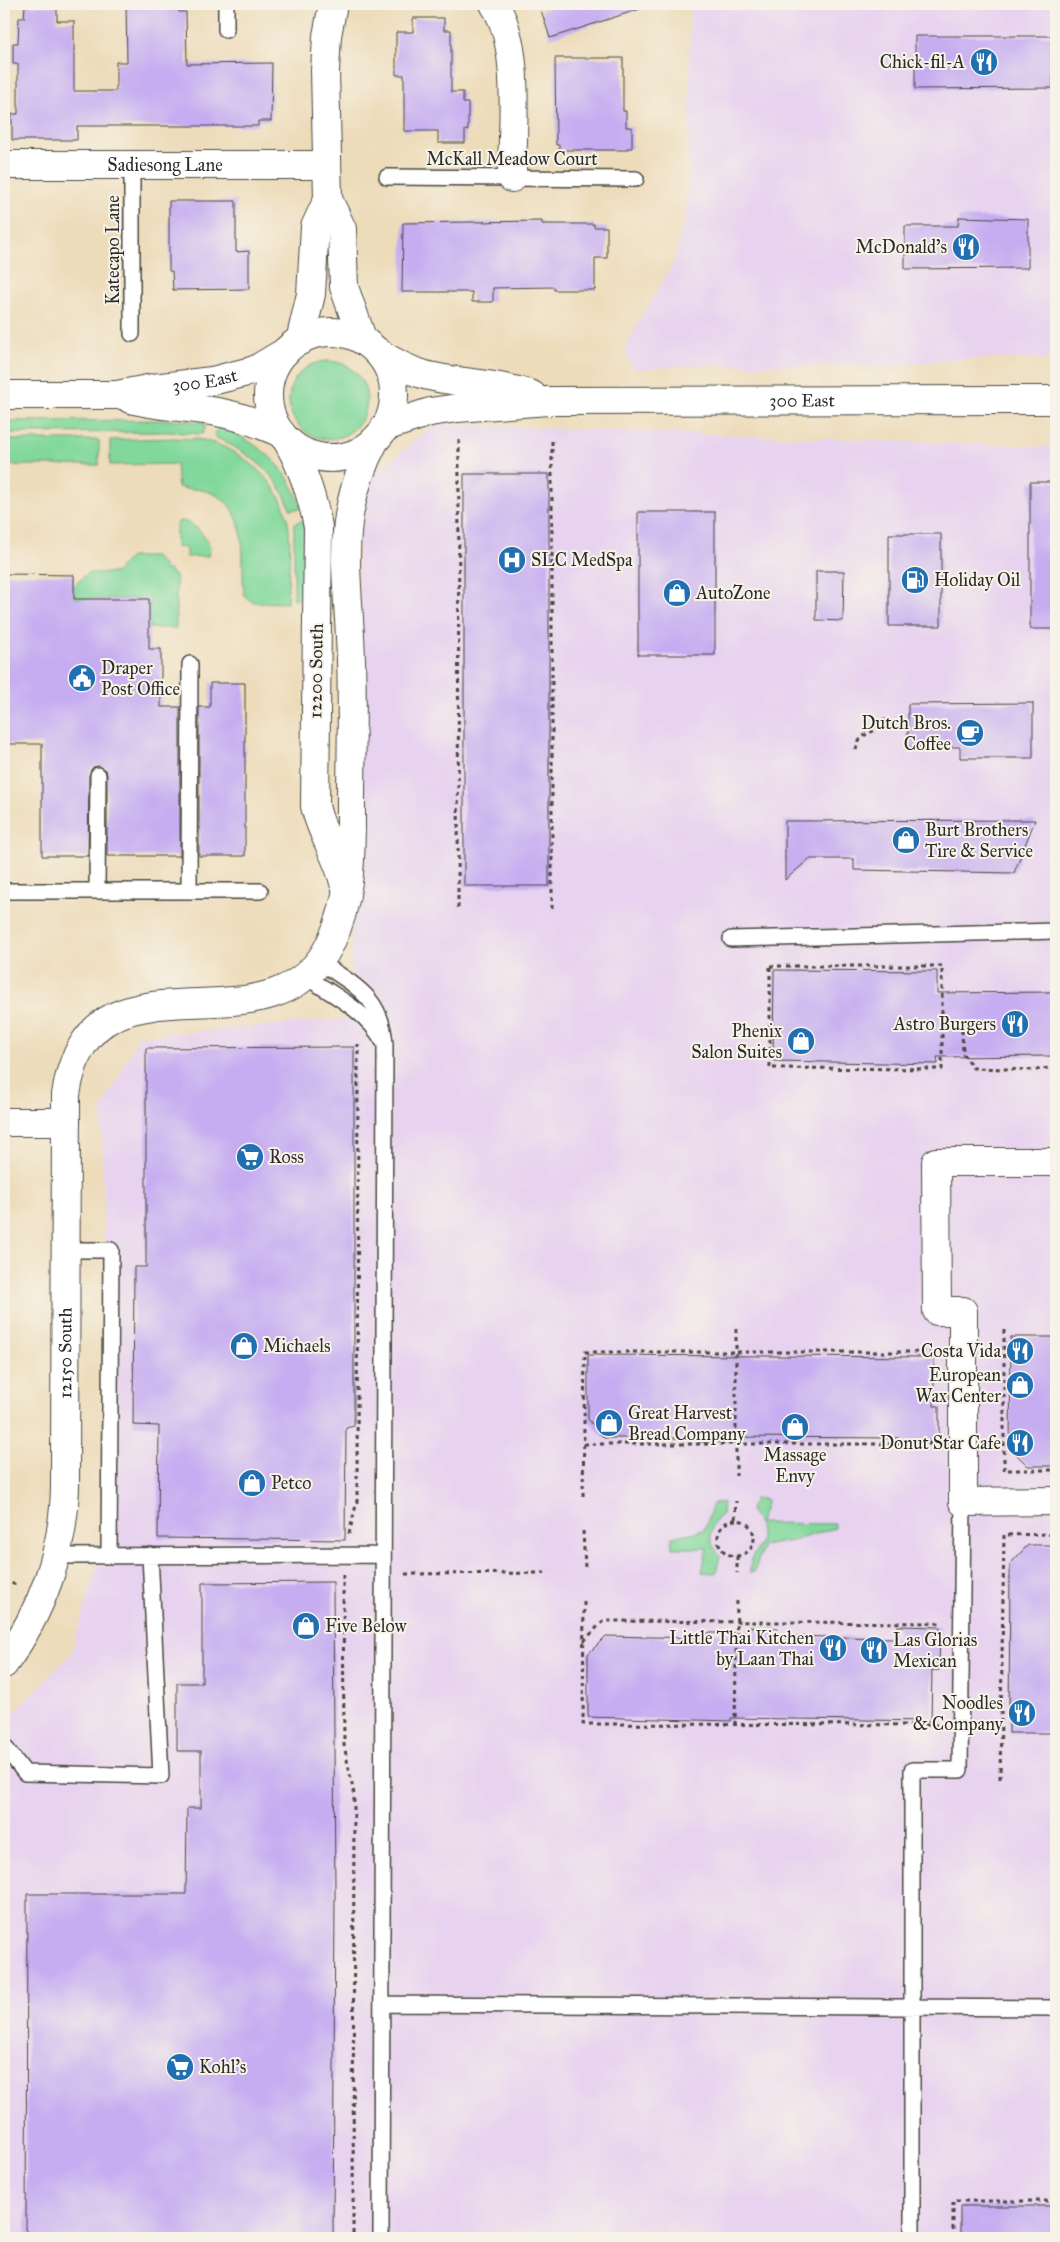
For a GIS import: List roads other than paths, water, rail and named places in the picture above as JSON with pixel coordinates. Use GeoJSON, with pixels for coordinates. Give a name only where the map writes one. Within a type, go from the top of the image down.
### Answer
{"type":"FeatureCollection","features":[{"type":"Feature","properties":{"kind":"street"},"geometry":{"type":"LineString","coordinates":[[333,4],[327,36],[325,71],[328,199],[342,229],[344,287],[369,346]]}},
{"type":"Feature","properties":{"kind":"street"},"geometry":{"type":"LineString","coordinates":[[494,4],[503,22],[512,54],[512,178]]}},
{"type":"Feature","properties":{"kind":"street","name":"Sadiesong Lane"},"geometry":{"type":"LineString","coordinates":[[4,165],[326,165]]}},
{"type":"Feature","properties":{"kind":"street"},"geometry":{"type":"LineString","coordinates":[[293,346],[310,294],[315,227],[328,199]]}},
{"type":"Feature","properties":{"kind":"street"},"geometry":{"type":"LineString","coordinates":[[331,332],[348,334],[369,346],[386,364],[392,379],[394,395],[392,412],[380,433],[362,450],[347,456],[331,458],[315,456],[299,450],[284,436],[273,420],[269,406],[268,390],[278,362],[293,346],[315,334],[331,332]]}},
{"type":"Feature","properties":{"kind":"street","name":"300 East"},"geometry":{"type":"LineString","coordinates":[[4,395],[117,395],[231,378],[255,370],[293,346]]}},
{"type":"Feature","properties":{"kind":"street","name":"300 East"},"geometry":{"type":"LineString","coordinates":[[369,346],[406,369],[423,374],[506,388],[548,401]]}},
{"type":"Feature","properties":{"kind":"street","name":"300 East"},"geometry":{"type":"LineString","coordinates":[[117,395],[167,406],[223,413],[255,422],[284,436]]}},
{"type":"Feature","properties":{"kind":"street","name":"300 East"},"geometry":{"type":"LineString","coordinates":[[380,433],[422,414],[457,408],[548,401],[1056,400]]}},
{"type":"Feature","properties":{"kind":"street","name":"12200 South"},"geometry":{"type":"LineString","coordinates":[[313,969],[336,929],[345,902],[351,861],[351,662],[345,536],[348,511],[356,483],[380,433]]}},
{"type":"Feature","properties":{"kind":"street","name":"12200 South"},"geometry":{"type":"LineString","coordinates":[[284,436],[299,462],[309,486],[318,527],[316,806],[325,839],[335,854],[341,869],[345,902]]}},
{"type":"Feature","properties":{"kind":"street","name":"12150 South"},"geometry":{"type":"LineString","coordinates":[[4,1664],[31,1622],[46,1589],[56,1556],[65,1504],[66,1122],[68,1079],[77,1055],[90,1034],[108,1018],[133,1008],[266,996],[283,991],[313,969]]}},
{"type":"Feature","properties":{"kind":"street"},"geometry":{"type":"LineString","coordinates":[[4,1122],[66,1122]]}},
{"type":"Feature","properties":{"kind":"street"},"geometry":{"type":"LineString","coordinates":[[1056,1162],[936,1162],[937,1311],[963,1311],[963,1502],[1056,1501]]}},
{"type":"Feature","properties":{"kind":"lane"},"geometry":{"type":"LineString","coordinates":[[226,4],[226,30]]}},
{"type":"Feature","properties":{"kind":"lane","name":"Katecapo Lane"},"geometry":{"type":"LineString","coordinates":[[132,165],[132,334]]}},
{"type":"Feature","properties":{"kind":"lane","name":"McKall Meadow Court"},"geometry":{"type":"LineString","coordinates":[[387,177],[636,179]]}},
{"type":"Feature","properties":{"kind":"lane"},"geometry":{"type":"LineString","coordinates":[[189,891],[190,664]]}},
{"type":"Feature","properties":{"kind":"lane"},"geometry":{"type":"LineString","coordinates":[[97,890],[98,775]]}},
{"type":"Feature","properties":{"kind":"lane"},"geometry":{"type":"LineString","coordinates":[[4,890],[260,890]]}},
{"type":"Feature","properties":{"kind":"lane"},"geometry":{"type":"LineString","coordinates":[[731,938],[1056,931]]}},
{"type":"Feature","properties":{"kind":"lane"},"geometry":{"type":"LineString","coordinates":[[313,969],[362,1014],[378,1032],[385,1044],[381,2238]]}},
{"type":"Feature","properties":{"kind":"lane"},"geometry":{"type":"LineString","coordinates":[[66,1250],[111,1250],[109,1556]]}},
{"type":"Feature","properties":{"kind":"lane"},"geometry":{"type":"LineString","coordinates":[[912,2238],[912,1770],[960,1770],[963,1502]]}},
{"type":"Feature","properties":{"kind":"lane"},"geometry":{"type":"LineString","coordinates":[[4,1746],[25,1773],[160,1776],[150,1555]]}},
{"type":"Feature","properties":{"kind":"lane"},"geometry":{"type":"LineString","coordinates":[[56,1556],[383,1555]]}},
{"type":"Feature","properties":{"kind":"lane"},"geometry":{"type":"LineString","coordinates":[[382,2004],[1056,2008]]}},
{"type":"Feature","properties":{"kind":"place","name":"Chick-fil-A"},"geometry":{"type":"Point","coordinates":[984,62]}},
{"type":"Feature","properties":{"kind":"place","name":"McDonald's"},"geometry":{"type":"Point","coordinates":[966,247]}},
{"type":"Feature","properties":{"kind":"place","name":"SLC MedSpa"},"geometry":{"type":"Point","coordinates":[512,560]}},
{"type":"Feature","properties":{"kind":"place","name":"Holiday Oil"},"geometry":{"type":"Point","coordinates":[915,580]}},
{"type":"Feature","properties":{"kind":"place","name":"AutoZone"},"geometry":{"type":"Point","coordinates":[677,593]}},
{"type":"Feature","properties":{"kind":"place","name":"Draper Post Office"},"geometry":{"type":"Point","coordinates":[82,678]}},
{"type":"Feature","properties":{"kind":"place","name":"Dutch Bros. Coffee"},"geometry":{"type":"Point","coordinates":[970,733]}},
{"type":"Feature","properties":{"kind":"place","name":"Burt Brothers Tire & Service"},"geometry":{"type":"Point","coordinates":[906,840]}},
{"type":"Feature","properties":{"kind":"place","name":"Astro Burgers"},"geometry":{"type":"Point","coordinates":[1015,1024]}},
{"type":"Feature","properties":{"kind":"place","name":"Phenix Salon Suites"},"geometry":{"type":"Point","coordinates":[801,1041]}},
{"type":"Feature","properties":{"kind":"place","name":"Ross"},"geometry":{"type":"Point","coordinates":[250,1157]}},
{"type":"Feature","properties":{"kind":"place","name":"Michaels"},"geometry":{"type":"Point","coordinates":[244,1346]}},
{"type":"Feature","properties":{"kind":"place","name":"Costa Vida"},"geometry":{"type":"Point","coordinates":[1020,1351]}},
{"type":"Feature","properties":{"kind":"place","name":"European Wax Center"},"geometry":{"type":"Point","coordinates":[1020,1385]}},
{"type":"Feature","properties":{"kind":"place","name":"Great Harvest Bread Company"},"geometry":{"type":"Point","coordinates":[609,1423]}},
{"type":"Feature","properties":{"kind":"place","name":"Massage Envy"},"geometry":{"type":"Point","coordinates":[795,1427]}},
{"type":"Feature","properties":{"kind":"place","name":"Donut Star Cafe"},"geometry":{"type":"Point","coordinates":[1020,1443]}},
{"type":"Feature","properties":{"kind":"place","name":"Petco"},"geometry":{"type":"Point","coordinates":[252,1483]}},
{"type":"Feature","properties":{"kind":"place","name":"Five Below"},"geometry":{"type":"Point","coordinates":[306,1626]}},
{"type":"Feature","properties":{"kind":"place","name":"Little Thai Kitchen by Laan Thai"},"geometry":{"type":"Point","coordinates":[833,1648]}},
{"type":"Feature","properties":{"kind":"place","name":"Las Glorias Mexican"},"geometry":{"type":"Point","coordinates":[874,1650]}},
{"type":"Feature","properties":{"kind":"place","name":"Noodles & Company"},"geometry":{"type":"Point","coordinates":[1022,1713]}},
{"type":"Feature","properties":{"kind":"place","name":"Kohl's"},"geometry":{"type":"Point","coordinates":[180,2067]}}]}
